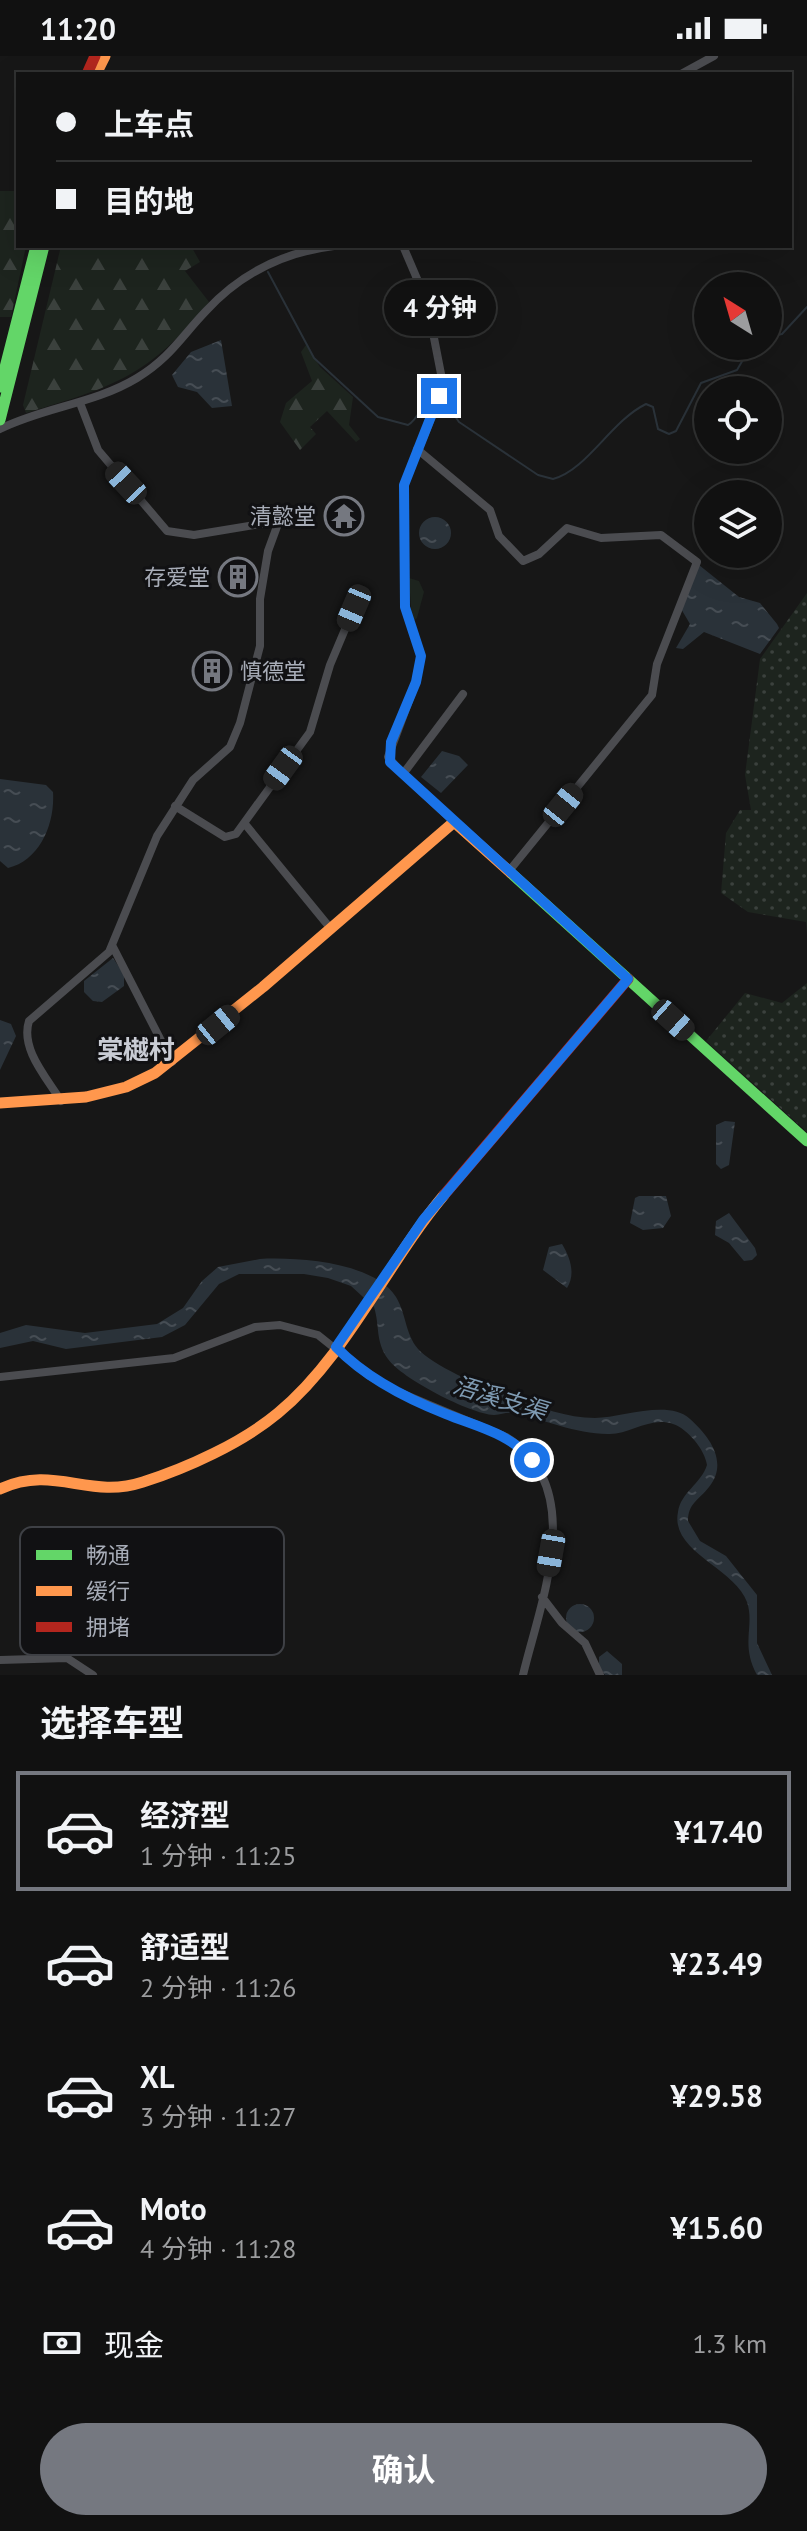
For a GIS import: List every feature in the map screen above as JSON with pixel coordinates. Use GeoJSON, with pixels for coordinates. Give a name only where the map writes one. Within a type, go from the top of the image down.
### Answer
{"type":"FeatureCollection","features":[{"type":"Feature","properties":{"kind":"main road"},"geometry":{"type":"LineString","coordinates":[[0,387],[35,248]]}},
{"type":"Feature","properties":{"kind":"main road"},"geometry":{"type":"LineString","coordinates":[[0,420],[43,248]]}},
{"type":"Feature","properties":{"kind":"main road"},"geometry":{"type":"LineString","coordinates":[[0,1103],[61,1101],[126,1087],[172,1062],[454,822],[807,1141]]}},
{"type":"Feature","properties":{"kind":"main road"},"geometry":{"type":"LineString","coordinates":[[0,1489],[15,1482],[41,1477],[120,1489],[185,1469],[277,1414],[309,1383],[423,1220],[628,979]]}},
{"type":"Feature","properties":{"kind":"street"},"geometry":{"type":"LineString","coordinates":[[685,72],[714,56]]}},
{"type":"Feature","properties":{"kind":"street"},"geometry":{"type":"LineString","coordinates":[[0,429],[124,385],[162,362],[211,306],[268,263],[301,250],[318,248]]}},
{"type":"Feature","properties":{"kind":"street"},"geometry":{"type":"LineString","coordinates":[[404,248],[427,302],[442,372],[437,404],[406,475],[402,501],[405,607],[421,651],[420,667],[388,757],[454,822]]}},
{"type":"Feature","properties":{"kind":"street"},"geometry":{"type":"LineString","coordinates":[[61,1101],[30,1051],[25,1031],[30,1019],[100,962],[112,945],[157,836],[175,806],[193,780],[230,747],[240,723],[260,646],[260,599],[268,551],[279,521],[194,535],[167,531],[98,450],[80,403]]}},
{"type":"Feature","properties":{"kind":"street"},"geometry":{"type":"LineString","coordinates":[[417,449],[490,510],[499,536],[523,561],[539,554],[559,531],[567,528],[601,538],[661,535],[697,562],[657,664],[652,695],[509,871]]}},
{"type":"Feature","properties":{"kind":"street"},"geometry":{"type":"LineString","coordinates":[[175,806],[225,837],[236,834],[310,732],[330,665],[354,608]]}},
{"type":"Feature","properties":{"kind":"street"},"geometry":{"type":"LineString","coordinates":[[403,774],[463,694]]}},
{"type":"Feature","properties":{"kind":"street"},"geometry":{"type":"LineString","coordinates":[[245,824],[331,929]]}},
{"type":"Feature","properties":{"kind":"street"},"geometry":{"type":"LineString","coordinates":[[112,945],[172,1062]]}},
{"type":"Feature","properties":{"kind":"street"},"geometry":{"type":"LineString","coordinates":[[0,1377],[174,1358],[264,1325],[306,1331],[336,1347],[382,1383],[442,1413],[506,1437],[532,1460],[548,1491],[555,1523],[542,1597],[523,1675]]}},
{"type":"Feature","properties":{"kind":"street"},"geometry":{"type":"LineString","coordinates":[[542,1597],[585,1643],[600,1675]]}},
{"type":"Feature","properties":{"kind":"street"},"geometry":{"type":"LineString","coordinates":[[0,1660],[67,1658],[93,1675]]}},
{"type":"Feature","properties":{"kind":"green space"},"geometry":{"type":"Polygon","coordinates":[[[0,191],[16,191],[16,248],[26,248],[11,317],[0,317],[0,191]]]}},
{"type":"Feature","properties":{"kind":"green space"},"geometry":{"type":"Polygon","coordinates":[[[61,248],[192,248],[200,262],[185,271],[209,302],[167,347],[128,376],[107,386],[26,413],[23,405],[61,248]]]}},
{"type":"Feature","properties":{"kind":"green space"},"geometry":{"type":"Polygon","coordinates":[[[306,345],[320,367],[353,397],[349,425],[360,439],[356,442],[327,411],[310,427],[316,434],[300,450],[280,422],[286,403],[312,381],[301,352],[306,345]]]}},
{"type":"Feature","properties":{"kind":"green space"},"geometry":{"type":"Polygon","coordinates":[[[409,578],[419,581],[424,592],[417,618],[412,622],[409,578]]]}},
{"type":"Feature","properties":{"kind":"green space"},"geometry":{"type":"Polygon","coordinates":[[[807,593],[807,935],[806,922],[748,912],[721,893],[726,833],[740,810],[751,810],[745,775],[760,659],[807,593]]]}},
{"type":"Feature","properties":{"kind":"green space"},"geometry":{"type":"Polygon","coordinates":[[[807,983],[807,1132],[706,1041],[745,993],[782,1003],[807,983]]]}},
{"type":"Feature","properties":{"kind":"water"},"geometry":{"type":"Polygon","coordinates":[[[221,340],[232,406],[212,408],[197,392],[178,387],[172,375],[191,352],[221,340]]]}},
{"type":"Feature","properties":{"kind":"water"},"geometry":{"type":"Polygon","coordinates":[[[435,517],[446,522],[451,533],[446,544],[435,549],[424,544],[419,533],[424,522],[435,517]]]}},
{"type":"Feature","properties":{"kind":"water"},"geometry":{"type":"Polygon","coordinates":[[[698,568],[703,568],[739,597],[760,603],[779,628],[760,654],[704,632],[683,649],[676,648],[690,624],[680,607],[698,568]]]}},
{"type":"Feature","properties":{"kind":"water"},"geometry":{"type":"Polygon","coordinates":[[[442,751],[459,756],[468,765],[441,793],[421,777],[442,751]]]}},
{"type":"Feature","properties":{"kind":"water"},"geometry":{"type":"Polygon","coordinates":[[[0,779],[46,785],[53,792],[51,816],[43,839],[29,857],[8,868],[0,861],[0,779]]]}},
{"type":"Feature","properties":{"kind":"water"},"geometry":{"type":"Polygon","coordinates":[[[113,958],[124,974],[124,986],[102,1002],[93,1001],[84,992],[84,981],[113,958]]]}},
{"type":"Feature","properties":{"kind":"water"},"geometry":{"type":"Polygon","coordinates":[[[0,1020],[11,1024],[16,1036],[0,1070],[0,1020]]]}},
{"type":"Feature","properties":{"kind":"water"},"geometry":{"type":"Polygon","coordinates":[[[725,1121],[735,1122],[729,1165],[721,1169],[716,1164],[716,1125],[725,1121]]]}},
{"type":"Feature","properties":{"kind":"water"},"geometry":{"type":"Polygon","coordinates":[[[666,1196],[671,1216],[663,1228],[643,1230],[630,1223],[635,1198],[666,1196]]]}},
{"type":"Feature","properties":{"kind":"water"},"geometry":{"type":"Polygon","coordinates":[[[729,1213],[755,1248],[757,1255],[752,1260],[744,1261],[729,1243],[715,1235],[716,1221],[729,1213]]]}},
{"type":"Feature","properties":{"kind":"water"},"geometry":{"type":"Polygon","coordinates":[[[562,1244],[571,1266],[567,1288],[543,1270],[549,1247],[562,1244]]]}},
{"type":"Feature","properties":{"kind":"water","name":"浯溪支渠"},"geometry":{"type":"Polygon","coordinates":[[[260,1259],[334,1264],[371,1276],[396,1297],[412,1340],[421,1352],[452,1372],[503,1394],[574,1416],[595,1418],[670,1410],[690,1419],[710,1441],[717,1468],[715,1478],[692,1506],[688,1521],[700,1541],[726,1556],[757,1595],[757,1643],[772,1675],[757,1675],[752,1664],[748,1645],[749,1611],[740,1590],[693,1549],[678,1526],[680,1505],[707,1465],[703,1453],[690,1435],[664,1422],[616,1434],[596,1433],[512,1413],[483,1413],[453,1402],[395,1367],[379,1340],[374,1307],[351,1286],[304,1274],[239,1274],[219,1284],[185,1325],[162,1337],[66,1349],[33,1341],[0,1348],[0,1333],[26,1325],[85,1333],[157,1324],[183,1308],[202,1281],[218,1267],[260,1259]]]}},
{"type":"Feature","properties":{"kind":"water"},"geometry":{"type":"Polygon","coordinates":[[[580,1604],[590,1608],[594,1618],[590,1628],[580,1632],[570,1628],[566,1618],[570,1608],[580,1604]]]}},
{"type":"Feature","properties":{"kind":"water"},"geometry":{"type":"Polygon","coordinates":[[[607,1651],[622,1664],[622,1675],[605,1675],[599,1667],[599,1657],[607,1651]]]}},
{"type":"Feature","properties":{"kind":"waterway"},"geometry":{"type":"LineString","coordinates":[[268,272],[314,358],[378,417],[408,425],[428,399],[437,394]]}},
{"type":"Feature","properties":{"kind":"waterway"},"geometry":{"type":"LineString","coordinates":[[782,334],[807,307]]}},
{"type":"Feature","properties":{"kind":"waterway"},"geometry":{"type":"LineString","coordinates":[[442,397],[459,422],[538,475],[553,479],[577,466],[621,422],[646,404],[653,407],[658,429],[669,434],[676,431],[701,383],[737,370],[743,360]]}},
{"type":"Feature","properties":{"kind":"traffic: fast"},"geometry":{"type":"LineString","coordinates":[[0,387],[35,248]]}},
{"type":"Feature","properties":{"kind":"traffic: fast"},"geometry":{"type":"LineString","coordinates":[[0,420],[43,248]]}},
{"type":"Feature","properties":{"kind":"traffic: fast"},"geometry":{"type":"LineString","coordinates":[[511,873],[807,1141]]}},
{"type":"Feature","properties":{"kind":"traffic: slow"},"geometry":{"type":"LineString","coordinates":[[97,72],[105,56]]}},
{"type":"Feature","properties":{"kind":"traffic: slow"},"geometry":{"type":"LineString","coordinates":[[0,1103],[86,1097],[126,1087],[155,1073],[263,987],[454,822],[511,873]]}},
{"type":"Feature","properties":{"kind":"traffic: slow"},"geometry":{"type":"LineString","coordinates":[[0,1489],[38,1480],[105,1487],[143,1482],[214,1454],[264,1424],[325,1365],[444,1195]]}},
{"type":"Feature","properties":{"kind":"traffic: jam"},"geometry":{"type":"LineString","coordinates":[[88,72],[95,56]]}},
{"type":"Feature","properties":{"kind":"traffic: jam"},"geometry":{"type":"LineString","coordinates":[[444,1195],[628,979]]}},
{"type":"Feature","properties":{"kind":"place","name":"清懿堂"},"geometry":{"type":"Point","coordinates":[344,516]}},
{"type":"Feature","properties":{"kind":"place","name":"存爱堂"},"geometry":{"type":"Point","coordinates":[238,577]}},
{"type":"Feature","properties":{"kind":"place","name":"慎德堂"},"geometry":{"type":"Point","coordinates":[212,671]}},
{"type":"Feature","properties":{"kind":"district","name":"棠樾村"},"geometry":{"type":"Point","coordinates":[136,1049]}},
{"type":"Feature","properties":{"kind":"route"},"geometry":{"type":"LineString","coordinates":[[439,396],[404,485],[405,607],[421,656],[416,682],[391,742],[388,757],[393,766],[628,979],[409,1237],[336,1347],[368,1375],[442,1413],[506,1437],[520,1446],[532,1460]]}}]}
